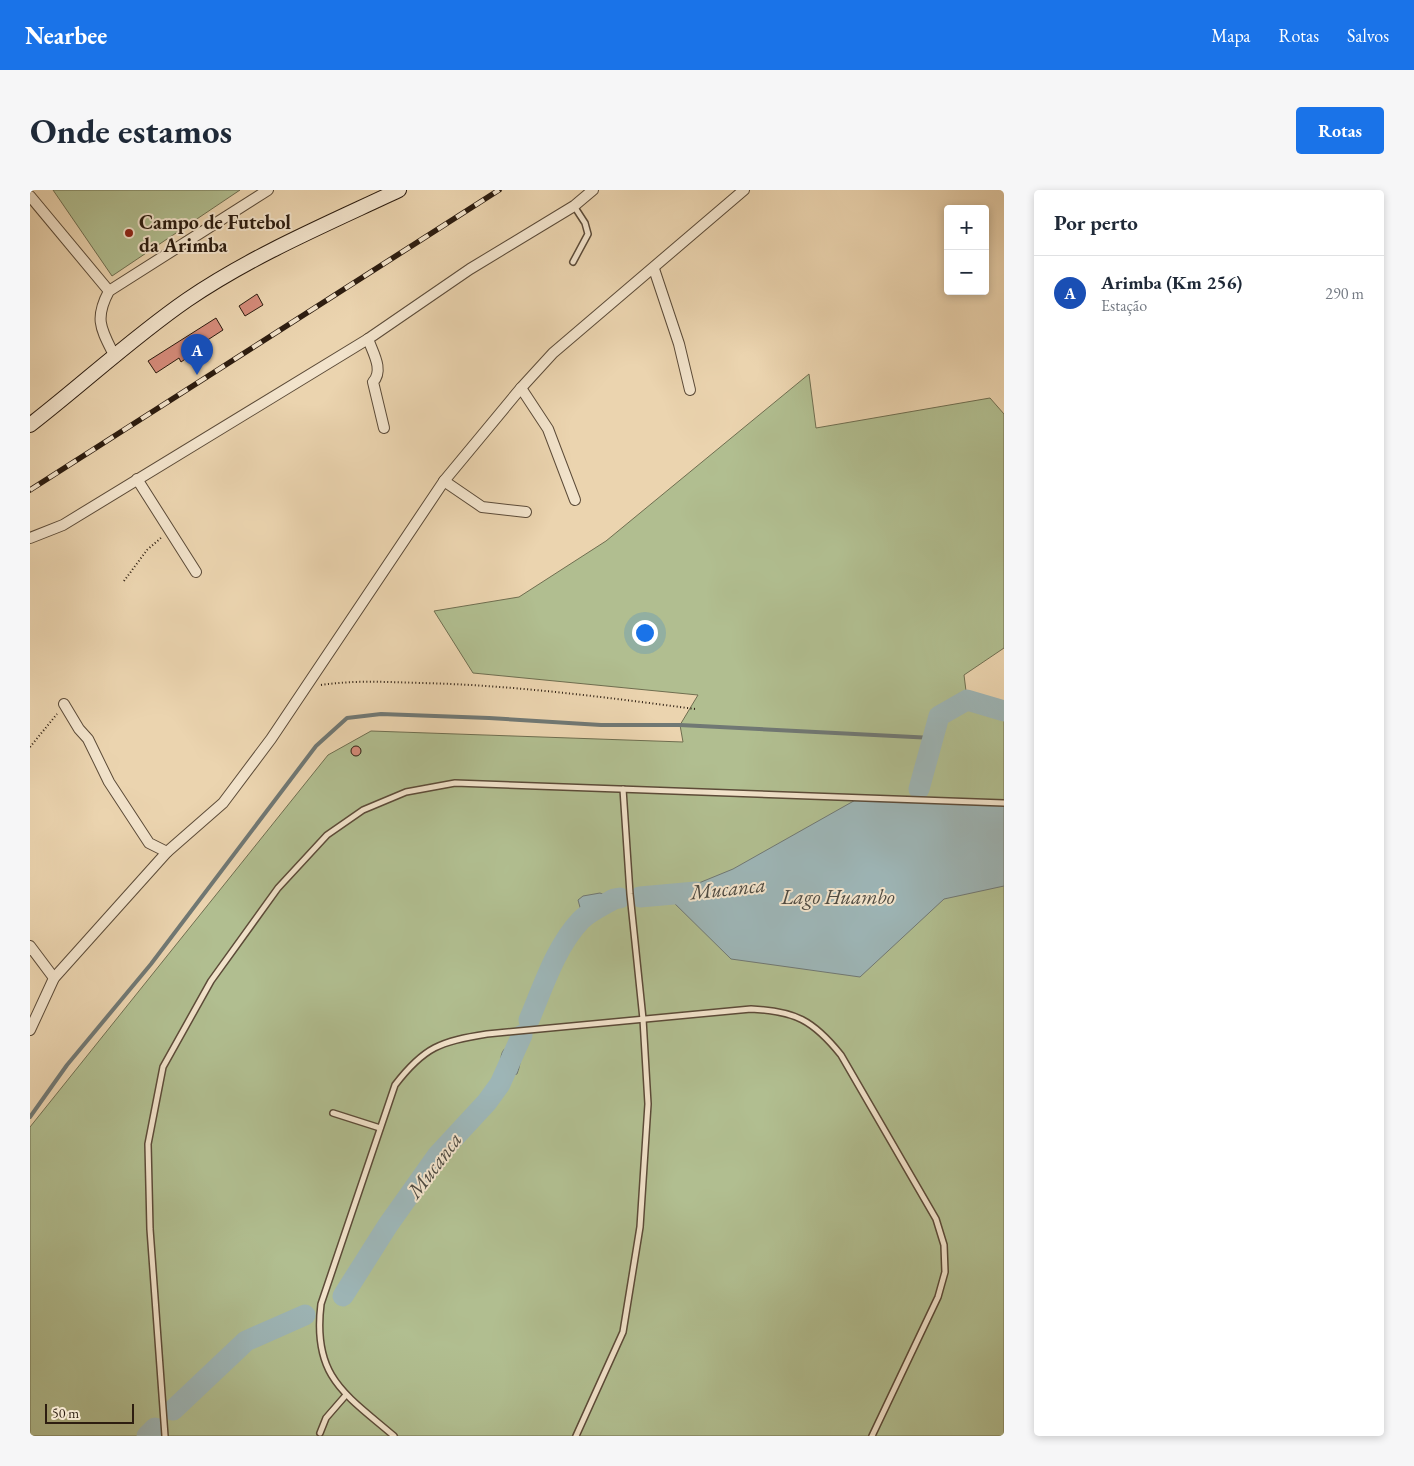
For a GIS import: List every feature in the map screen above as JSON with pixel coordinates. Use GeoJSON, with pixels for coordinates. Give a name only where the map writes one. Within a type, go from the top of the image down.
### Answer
{"type":"FeatureCollection","features":[{"type":"Feature","properties":{"kind":"main road"},"geometry":{"type":"LineString","coordinates":[[30,425],[114,355],[188,300],[247,262],[399,190]]}},
{"type":"Feature","properties":{"kind":"street"},"geometry":{"type":"LineString","coordinates":[[114,355],[100,329],[101,307],[109,291],[268,190]]}},
{"type":"Feature","properties":{"kind":"street"},"geometry":{"type":"LineString","coordinates":[[30,538],[63,526],[368,339],[470,269],[574,206],[593,190]]}},
{"type":"Feature","properties":{"kind":"street"},"geometry":{"type":"LineString","coordinates":[[30,1030],[54,978],[167,852],[223,803],[272,739],[304,687],[444,481],[521,388],[553,353],[654,269],[744,190]]}},
{"type":"Feature","properties":{"kind":"street"},"geometry":{"type":"LineString","coordinates":[[30,196],[109,291]]}},
{"type":"Feature","properties":{"kind":"street"},"geometry":{"type":"LineString","coordinates":[[654,269],[678,344],[690,390]]}},
{"type":"Feature","properties":{"kind":"street"},"geometry":{"type":"LineString","coordinates":[[368,339],[379,368],[377,378],[373,382],[384,428]]}},
{"type":"Feature","properties":{"kind":"street"},"geometry":{"type":"LineString","coordinates":[[521,388],[548,429],[575,500]]}},
{"type":"Feature","properties":{"kind":"street"},"geometry":{"type":"LineString","coordinates":[[137,479],[196,572]]}},
{"type":"Feature","properties":{"kind":"street"},"geometry":{"type":"LineString","coordinates":[[444,481],[482,507],[526,512]]}},
{"type":"Feature","properties":{"kind":"street"},"geometry":{"type":"LineString","coordinates":[[64,704],[79,729],[88,739],[109,782],[149,843],[167,852]]}},
{"type":"Feature","properties":{"kind":"street"},"geometry":{"type":"LineString","coordinates":[[30,946],[54,978]]}},
{"type":"Feature","properties":{"kind":"lane"},"geometry":{"type":"LineString","coordinates":[[573,262],[588,234],[585,223],[574,206]]}},
{"type":"Feature","properties":{"kind":"lane"},"geometry":{"type":"LineString","coordinates":[[165,1436],[150,1229],[148,1144],[163,1067],[211,981],[278,888],[327,835],[363,810],[406,792],[455,783],[1004,803]]}},
{"type":"Feature","properties":{"kind":"lane"},"geometry":{"type":"LineString","coordinates":[[576,1436],[623,1332],[638,1236],[648,1104],[643,1019],[630,894],[623,789]]}},
{"type":"Feature","properties":{"kind":"lane"},"geometry":{"type":"LineString","coordinates":[[394,1436],[346,1395],[335,1382],[322,1354],[319,1337],[321,1304],[380,1128],[395,1085],[413,1062],[433,1047],[459,1038],[751,1009],[792,1014],[810,1022],[827,1037],[841,1054],[936,1219],[944,1246],[945,1272],[938,1297],[872,1436]]}},
{"type":"Feature","properties":{"kind":"lane"},"geometry":{"type":"LineString","coordinates":[[333,1113],[380,1128]]}},
{"type":"Feature","properties":{"kind":"lane"},"geometry":{"type":"LineString","coordinates":[[320,1433],[326,1418],[346,1395]]}},
{"type":"Feature","properties":{"kind":"path"},"geometry":{"type":"LineString","coordinates":[[124,581],[147,550],[170,530]]}},
{"type":"Feature","properties":{"kind":"path"},"geometry":{"type":"LineString","coordinates":[[304,687],[346,681],[450,684],[584,695],[694,709]]}},
{"type":"Feature","properties":{"kind":"path"},"geometry":{"type":"LineString","coordinates":[[30,747],[64,704]]}},
{"type":"Feature","properties":{"kind":"green space","name":"Campo de Futebol da Arimba"},"geometry":{"type":"Polygon","coordinates":[[[53,190],[240,190],[112,276],[53,190]]]}},
{"type":"Feature","properties":{"kind":"green space"},"geometry":{"type":"Polygon","coordinates":[[[809,374],[816,428],[990,398],[1004,414],[1004,648],[964,675],[967,699],[1004,711],[1004,1436],[30,1436],[30,1127],[328,755],[371,731],[683,742],[680,725],[698,695],[473,673],[434,611],[519,597],[606,541],[809,374]]]}},
{"type":"Feature","properties":{"kind":"water","name":"Lago Huambo"},"geometry":{"type":"Polygon","coordinates":[[[859,798],[1004,803],[1004,886],[944,899],[860,977],[731,959],[667,896],[733,869],[859,798]]]}},
{"type":"Feature","properties":{"kind":"water"},"geometry":{"type":"Polygon","coordinates":[[[600,893],[614,899],[615,905],[602,915],[583,918],[578,900],[583,896],[600,893]]]}},
{"type":"Feature","properties":{"kind":"water"},"geometry":{"type":"Polygon","coordinates":[[[517,1043],[520,1050],[520,1058],[517,1074],[510,1076],[505,1084],[500,1084],[502,1053],[506,1047],[517,1043]]]}},
{"type":"Feature","properties":{"kind":"building"},"geometry":{"type":"Polygon","coordinates":[[[257,294],[263,305],[245,316],[239,306],[257,294]]]}},
{"type":"Feature","properties":{"kind":"building"},"geometry":{"type":"Polygon","coordinates":[[[216,318],[223,330],[189,352],[191,355],[181,362],[179,358],[156,373],[148,361],[216,318]]]}},
{"type":"Feature","properties":{"kind":"building"},"geometry":{"type":"Polygon","coordinates":[[[354,746],[358,746],[361,751],[360,755],[354,756],[351,753],[351,749],[354,746]]]}},
{"type":"Feature","properties":{"kind":"waterway","name":"Mucanca"},"geometry":{"type":"LineString","coordinates":[[919,789],[939,716],[967,700],[1004,711]]}},
{"type":"Feature","properties":{"kind":"waterway"},"geometry":{"type":"LineString","coordinates":[[30,1117],[67,1065],[151,964],[316,746],[347,718],[381,714],[601,725],[680,725],[933,738]]}},
{"type":"Feature","properties":{"kind":"waterway","name":"Mucanca"},"geometry":{"type":"LineString","coordinates":[[640,897],[696,892]]}},
{"type":"Feature","properties":{"kind":"waterway","name":"Mucanca"},"geometry":{"type":"LineString","coordinates":[[529,1020],[557,954],[572,930],[589,914],[614,899],[620,898]]}},
{"type":"Feature","properties":{"kind":"waterway","name":"Mucanca"},"geometry":{"type":"LineString","coordinates":[[343,1296],[388,1225],[437,1156],[487,1102],[500,1084],[522,1035]]}},
{"type":"Feature","properties":{"kind":"waterway","name":"Mucanca"},"geometry":{"type":"LineString","coordinates":[[173,1410],[246,1341],[305,1315]]}},
{"type":"Feature","properties":{"kind":"waterway","name":"Mucanca"},"geometry":{"type":"LineString","coordinates":[[147,1436],[155,1428]]}},
{"type":"Feature","properties":{"kind":"railway"},"geometry":{"type":"LineString","coordinates":[[30,490],[499,190]]}},
{"type":"Feature","properties":{"kind":"place","name":"Campo de Futebol da Arimba"},"geometry":{"type":"Point","coordinates":[129,233]}},
{"type":"Feature","properties":{"kind":"place","name":"Arimba (Km 256)"},"geometry":{"type":"Point","coordinates":[197,375]}}]}
